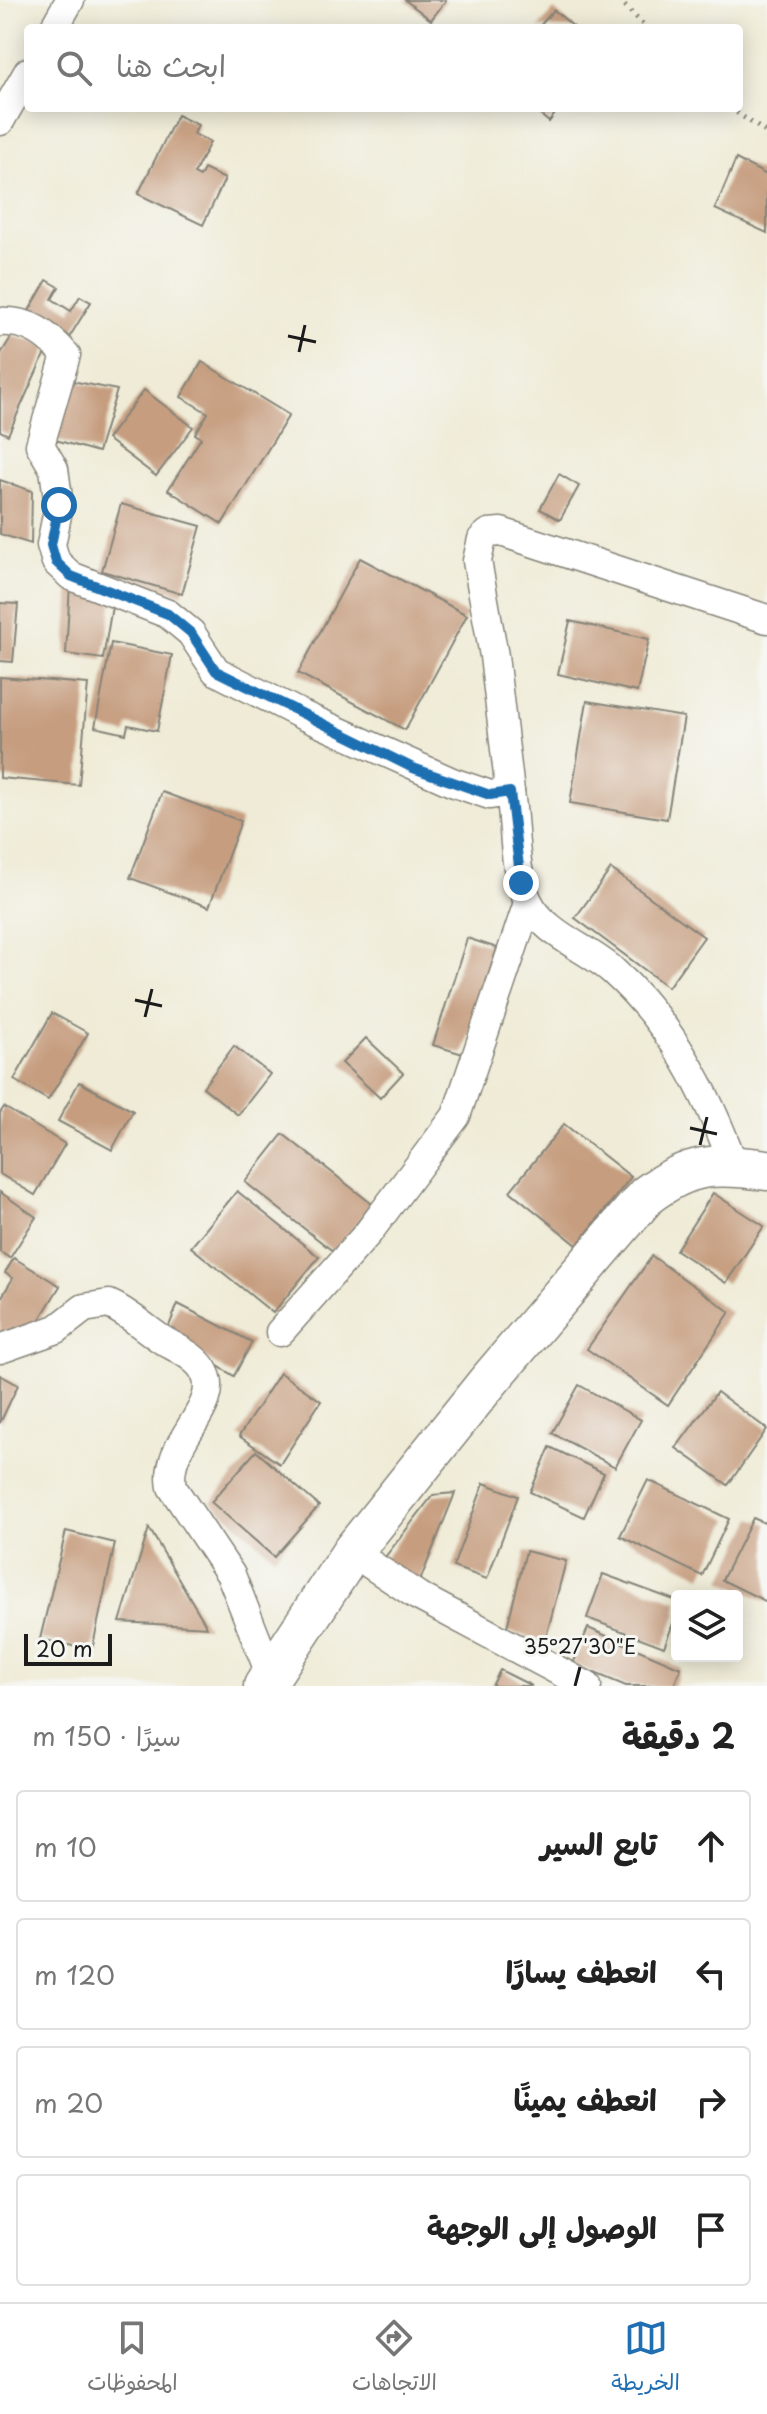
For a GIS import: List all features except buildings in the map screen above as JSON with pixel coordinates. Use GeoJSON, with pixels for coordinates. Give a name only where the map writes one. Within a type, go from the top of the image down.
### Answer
{"type":"FeatureCollection","features":[{"type":"Feature","properties":{"kind":"main road"},"geometry":{"type":"LineString","coordinates":[[267,1681],[352,1552],[487,1383],[647,1195],[676,1173],[751,1168]]}},
{"type":"Feature","properties":{"kind":"street"},"geometry":{"type":"LineString","coordinates":[[0,121],[24,79]]}},
{"type":"Feature","properties":{"kind":"street"},"geometry":{"type":"LineString","coordinates":[[0,322],[10,321],[48,334],[66,355],[40,445],[54,469],[59,505],[51,545],[56,562],[71,576],[168,614],[191,633],[216,671],[302,715],[426,773],[490,795],[510,792]]}},
{"type":"Feature","properties":{"kind":"street"},"geometry":{"type":"LineString","coordinates":[[751,1168],[710,1100],[639,995],[609,967],[541,918],[528,903],[521,883],[494,656],[477,561],[482,539],[489,533],[501,532],[767,619]]}},
{"type":"Feature","properties":{"kind":"street"},"geometry":{"type":"LineString","coordinates":[[280,1332],[368,1233],[436,1148],[456,1116],[528,903]]}},
{"type":"Feature","properties":{"kind":"street"},"geometry":{"type":"LineString","coordinates":[[0,1349],[57,1329],[84,1308],[109,1304],[192,1358],[205,1372],[208,1387],[204,1405],[173,1455],[170,1479],[172,1487],[231,1575],[267,1681]]}},
{"type":"Feature","properties":{"kind":"street"},"geometry":{"type":"LineString","coordinates":[[352,1552],[418,1596],[587,1686]]}},
{"type":"Feature","properties":{"kind":"path"},"geometry":{"type":"LineString","coordinates":[[619,0],[642,24]]}},
{"type":"Feature","properties":{"kind":"path"},"geometry":{"type":"LineString","coordinates":[[736,112],[767,133]]}},
{"type":"Feature","properties":{"kind":"route"},"geometry":{"type":"LineString","coordinates":[[59,505],[51,545],[56,562],[71,576],[168,614],[191,633],[216,671],[413,768],[490,795],[510,792],[521,883]]}}]}
